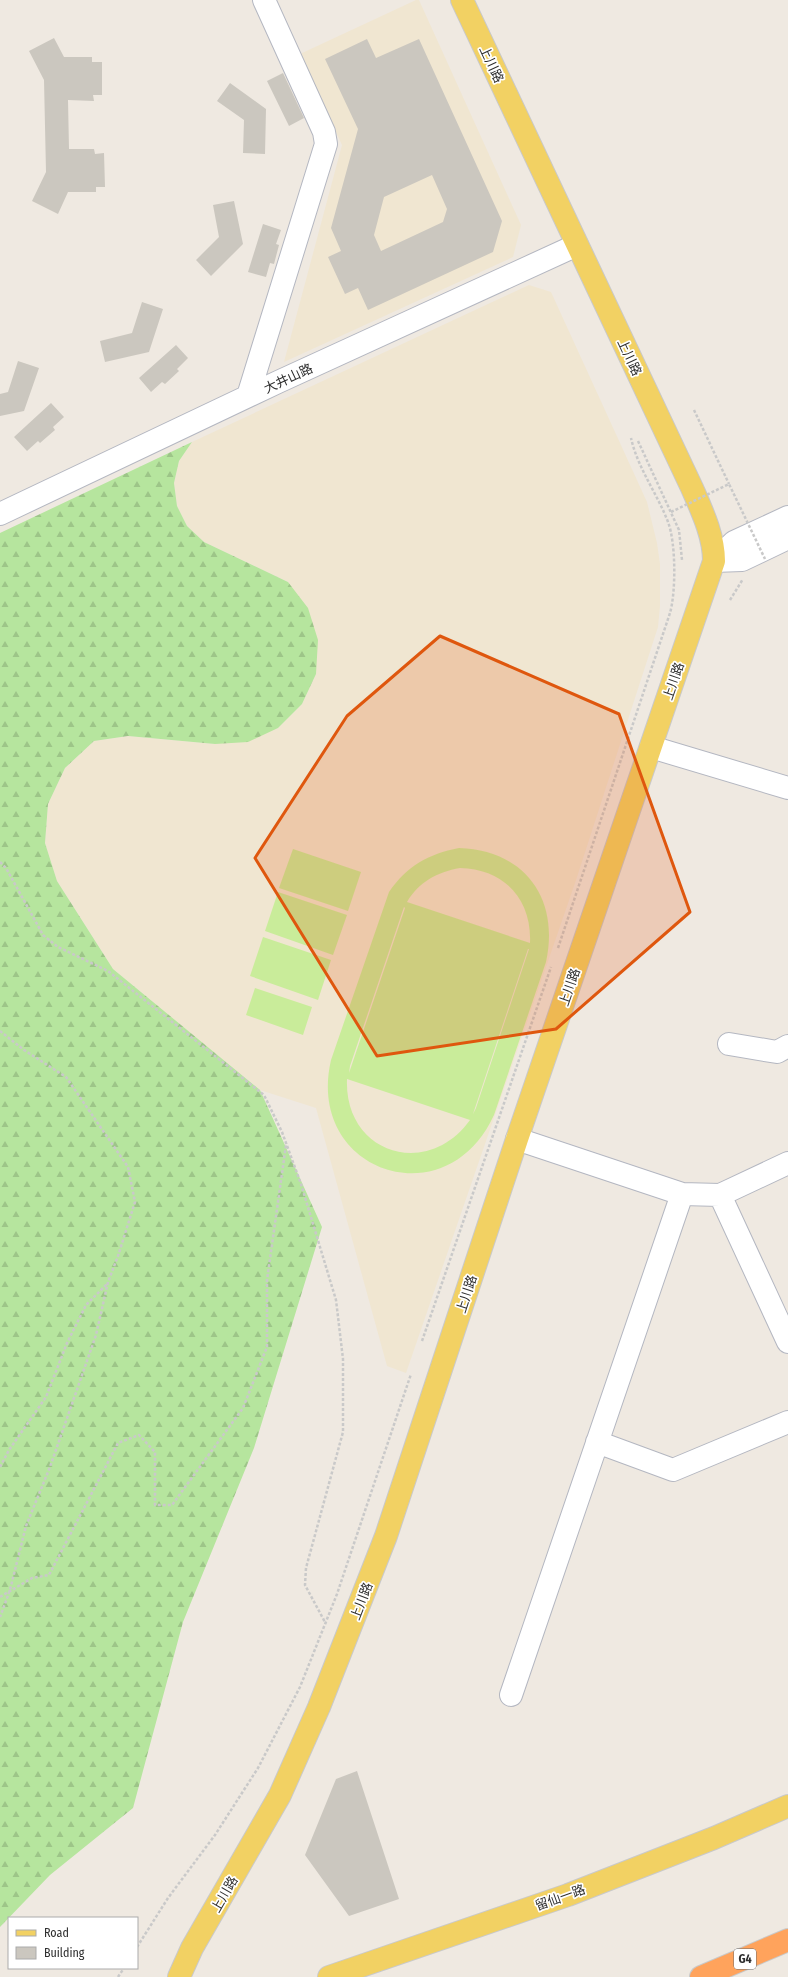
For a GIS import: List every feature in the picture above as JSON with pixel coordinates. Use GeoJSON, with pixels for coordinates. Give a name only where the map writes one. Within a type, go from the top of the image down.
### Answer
{"type":"FeatureCollection","features":[{"type":"Feature","properties":{"kind":"highway","name":"G4"},"geometry":{"type":"LineString","coordinates":[[701,1977],[788,1940]]}},
{"type":"Feature","properties":{"kind":"main road","name":"上川路"},"geometry":{"type":"LineString","coordinates":[[179,1977],[192,1948],[280,1795],[319,1707],[386,1536],[517,1139],[714,561],[714,552],[706,521],[695,495],[462,0]]}},
{"type":"Feature","properties":{"kind":"main road","name":"留仙一路"},"geometry":{"type":"LineString","coordinates":[[329,1977],[568,1895],[714,1838],[788,1806]]}},
{"type":"Feature","properties":{"kind":"street"},"geometry":{"type":"LineString","coordinates":[[248,396],[326,144],[324,132],[264,0]]}},
{"type":"Feature","properties":{"kind":"street","name":"大井山路"},"geometry":{"type":"LineString","coordinates":[[0,514],[248,396],[577,245]]}},
{"type":"Feature","properties":{"kind":"street"},"geometry":{"type":"LineString","coordinates":[[714,561],[734,542],[788,517]]}},
{"type":"Feature","properties":{"kind":"street"},"geometry":{"type":"LineString","coordinates":[[714,561],[742,560],[788,538]]}},
{"type":"Feature","properties":{"kind":"street"},"geometry":{"type":"LineString","coordinates":[[651,747],[788,788]]}},
{"type":"Feature","properties":{"kind":"street"},"geometry":{"type":"LineString","coordinates":[[729,1044],[777,1052],[788,1046]]}},
{"type":"Feature","properties":{"kind":"street"},"geometry":{"type":"LineString","coordinates":[[517,1139],[682,1194],[720,1195],[788,1164]]}},
{"type":"Feature","properties":{"kind":"street"},"geometry":{"type":"LineString","coordinates":[[511,1695],[682,1194]]}},
{"type":"Feature","properties":{"kind":"street"},"geometry":{"type":"LineString","coordinates":[[720,1195],[788,1342]]}},
{"type":"Feature","properties":{"kind":"street"},"geometry":{"type":"LineString","coordinates":[[597,1442],[672,1470],[788,1422]]}},
{"type":"Feature","properties":{"kind":"path"},"geometry":{"type":"LineString","coordinates":[[694,410],[764,560]]}},
{"type":"Feature","properties":{"kind":"path"},"geometry":{"type":"LineString","coordinates":[[558,948],[670,613],[674,597],[672,534],[664,513],[635,457],[631,438]]}},
{"type":"Feature","properties":{"kind":"path"},"geometry":{"type":"LineString","coordinates":[[638,441],[679,530],[682,560]]}},
{"type":"Feature","properties":{"kind":"path"},"geometry":{"type":"LineString","coordinates":[[671,512],[729,484]]}},
{"type":"Feature","properties":{"kind":"path"},"geometry":{"type":"LineString","coordinates":[[0,862],[6,868],[43,936],[58,947],[108,971],[264,1095],[282,1132],[301,1184],[336,1300],[342,1359],[344,1432],[306,1568],[305,1585],[326,1624]]}},
{"type":"Feature","properties":{"kind":"path"},"geometry":{"type":"LineString","coordinates":[[422,1341],[552,967]]}},
{"type":"Feature","properties":{"kind":"path"},"geometry":{"type":"LineString","coordinates":[[0,1031],[24,1050],[66,1077],[128,1166],[135,1202],[108,1282],[96,1335],[50,1467],[26,1526],[10,1590],[0,1617]]}},
{"type":"Feature","properties":{"kind":"path"},"geometry":{"type":"LineString","coordinates":[[0,1597],[32,1578],[49,1576],[118,1443],[139,1436],[155,1452],[155,1505],[172,1505],[243,1408],[267,1347],[267,1280],[286,1144]]}},
{"type":"Feature","properties":{"kind":"path"},"geometry":{"type":"LineString","coordinates":[[0,1467],[8,1450],[46,1397],[67,1343],[86,1304],[108,1282]]}},
{"type":"Feature","properties":{"kind":"path"},"geometry":{"type":"LineString","coordinates":[[138,1945],[168,1898],[215,1835],[258,1768],[300,1687],[326,1624],[411,1374]]}},
{"type":"Feature","properties":{"kind":"highlighted area"},"geometry":{"type":"Polygon","coordinates":[[[440,636],[619,714],[690,912],[556,1029],[377,1056],[255,858],[347,716],[440,636]]]}},
{"type":"Feature","properties":{"kind":"shaded area"},"geometry":{"type":"Polygon","coordinates":[[[416,0],[419,0],[521,225],[513,257],[284,362],[342,145],[300,54],[416,0]]]}},
{"type":"Feature","properties":{"kind":"shaded area"},"geometry":{"type":"Polygon","coordinates":[[[529,285],[551,292],[647,502],[657,543],[660,564],[660,606],[658,627],[576,880],[406,1373],[387,1366],[316,1108],[260,1090],[113,969],[57,881],[45,843],[48,804],[65,768],[94,741],[128,736],[215,744],[278,728],[302,704],[316,674],[288,582],[204,542],[187,526],[177,506],[174,483],[179,461],[192,442],[529,285]]]}},
{"type":"Feature","properties":{"kind":"green space"},"geometry":{"type":"Polygon","coordinates":[[[192,442],[179,461],[174,483],[177,506],[187,526],[204,542],[288,582],[308,608],[318,640],[316,674],[302,704],[278,728],[248,742],[215,744],[128,736],[94,741],[65,768],[48,804],[45,843],[57,881],[113,969],[260,1090],[322,1227],[254,1448],[183,1622],[133,1808],[50,1875],[0,1927],[0,533],[192,442]]]}},
{"type":"Feature","properties":{"kind":"green space"},"geometry":{"type":"Polygon","coordinates":[[[459,848],[482,851],[502,858],[519,868],[532,882],[542,898],[547,917],[549,939],[546,962],[494,1115],[472,1147],[445,1166],[414,1173],[385,1169],[358,1154],[339,1131],[329,1099],[331,1060],[389,892],[403,875],[419,862],[459,848]],[[460,868],[429,879],[417,889],[407,902],[530,943],[526,913],[520,900],[512,889],[490,874],[460,868]],[[404,907],[350,1066],[349,1073],[405,908],[404,907]],[[528,949],[473,1114],[529,949],[528,949]],[[347,1079],[350,1104],[359,1125],[373,1140],[391,1150],[411,1153],[432,1149],[452,1138],[470,1120],[347,1079]]]}},
{"type":"Feature","properties":{"kind":"green space"},"geometry":{"type":"Polygon","coordinates":[[[293,849],[361,872],[348,911],[279,888],[293,849]]]}},
{"type":"Feature","properties":{"kind":"green space"},"geometry":{"type":"Polygon","coordinates":[[[278,892],[347,915],[333,955],[265,931],[278,892]]]}},
{"type":"Feature","properties":{"kind":"green space"},"geometry":{"type":"Polygon","coordinates":[[[263,937],[331,960],[318,1000],[250,976],[263,937]]]}},
{"type":"Feature","properties":{"kind":"green space"},"geometry":{"type":"Polygon","coordinates":[[[255,988],[312,1007],[303,1035],[246,1015],[255,988]]]}},
{"type":"Feature","properties":{"kind":"building"},"geometry":{"type":"Polygon","coordinates":[[[54,38],[64,57],[92,57],[92,62],[102,62],[102,95],[93,95],[94,101],[68,100],[69,149],[94,149],[95,154],[104,153],[105,187],[96,187],[96,192],[68,192],[58,214],[32,201],[46,172],[44,80],[29,51],[54,38]]]}},
{"type":"Feature","properties":{"kind":"building"},"geometry":{"type":"Polygon","coordinates":[[[367,39],[376,58],[419,39],[502,221],[493,252],[368,310],[358,288],[345,294],[328,257],[341,251],[331,228],[358,129],[325,59],[367,39]],[[432,175],[384,197],[374,235],[381,251],[443,222],[447,209],[432,175]]]}},
{"type":"Feature","properties":{"kind":"building"},"geometry":{"type":"Polygon","coordinates":[[[283,73],[304,118],[289,126],[267,81],[283,73]]]}},
{"type":"Feature","properties":{"kind":"building"},"geometry":{"type":"Polygon","coordinates":[[[230,83],[266,109],[265,154],[243,153],[244,120],[217,101],[230,83]]]}},
{"type":"Feature","properties":{"kind":"building"},"geometry":{"type":"Polygon","coordinates":[[[234,201],[243,244],[211,276],[196,260],[219,237],[213,205],[234,201]]]}},
{"type":"Feature","properties":{"kind":"building"},"geometry":{"type":"Polygon","coordinates":[[[263,224],[281,230],[276,244],[279,245],[274,264],[270,263],[266,277],[248,272],[263,224]]]}},
{"type":"Feature","properties":{"kind":"building"},"geometry":{"type":"Polygon","coordinates":[[[142,302],[163,309],[149,352],[105,362],[100,341],[132,333],[142,302]]]}},
{"type":"Feature","properties":{"kind":"building"},"geometry":{"type":"Polygon","coordinates":[[[176,345],[188,358],[177,369],[179,371],[165,384],[162,382],[151,392],[139,378],[176,345]]]}},
{"type":"Feature","properties":{"kind":"building"},"geometry":{"type":"Polygon","coordinates":[[[18,361],[39,368],[24,411],[0,416],[0,394],[8,392],[18,361]]]}},
{"type":"Feature","properties":{"kind":"building"},"geometry":{"type":"Polygon","coordinates":[[[51,403],[64,417],[53,427],[55,430],[40,443],[38,441],[27,451],[14,437],[51,403]]]}},
{"type":"Feature","properties":{"kind":"building"},"geometry":{"type":"Polygon","coordinates":[[[357,1771],[399,1899],[349,1916],[305,1855],[336,1779],[357,1771]]]}}]}
